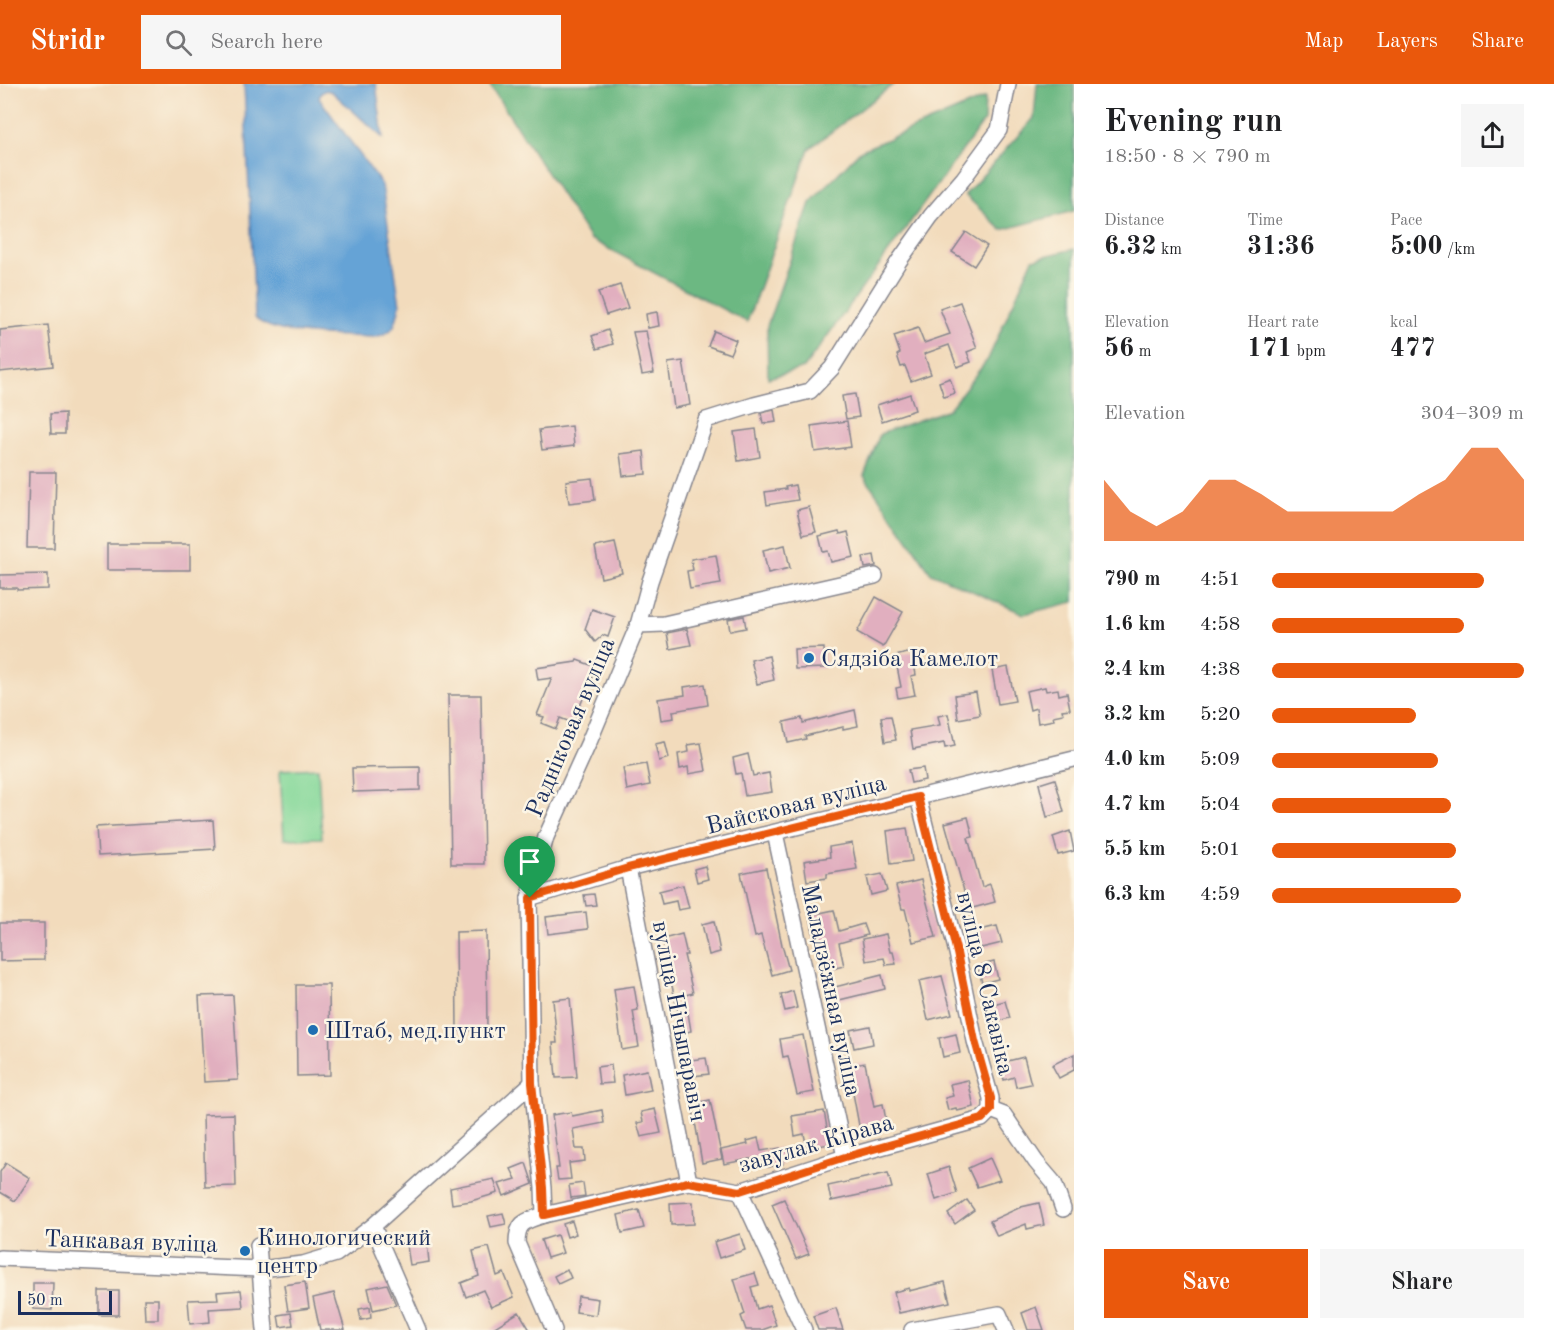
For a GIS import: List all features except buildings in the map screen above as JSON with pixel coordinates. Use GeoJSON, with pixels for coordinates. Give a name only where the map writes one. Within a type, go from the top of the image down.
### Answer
{"type":"FeatureCollection","features":[{"type":"Feature","properties":{"kind":"street","name":"Радніковая вуліца"},"geometry":{"type":"LineString","coordinates":[[544,1215],[532,1083],[530,898],[546,837],[638,625],[650,581],[706,420],[810,391],[832,368],[899,261],[931,216],[963,179],[999,130],[1008,84]]}},
{"type":"Feature","properties":{"kind":"street","name":"Радніковая вуліца"},"geometry":{"type":"LineString","coordinates":[[638,625],[664,624],[875,576]]}},
{"type":"Feature","properties":{"kind":"street","name":"Вайсковая вуліца"},"geometry":{"type":"LineString","coordinates":[[530,898],[628,868],[918,797],[1073,764]]}},
{"type":"Feature","properties":{"kind":"street","name":"вуліца 8 Сакавіка"},"geometry":{"type":"LineString","coordinates":[[918,797],[957,953],[975,1041],[991,1098],[991,1110]]}},
{"type":"Feature","properties":{"kind":"street","name":"Маладзёжная вуліца"},"geometry":{"type":"LineString","coordinates":[[776,832],[845,1157]]}},
{"type":"Feature","properties":{"kind":"street","name":"вуліца Нічыпаравіч"},"geometry":{"type":"LineString","coordinates":[[628,868],[688,1182]]}},
{"type":"Feature","properties":{"kind":"street"},"geometry":{"type":"LineString","coordinates":[[260,1269],[303,1264],[336,1254],[373,1226],[532,1083]]}},
{"type":"Feature","properties":{"kind":"street","name":"завулак Кірава"},"geometry":{"type":"LineString","coordinates":[[554,1330],[517,1243],[517,1231],[524,1222],[544,1215],[688,1182],[740,1191],[845,1157],[982,1119],[991,1110]]}},
{"type":"Feature","properties":{"kind":"street"},"geometry":{"type":"LineString","coordinates":[[991,1110],[1004,1115],[1036,1162],[1054,1183],[1063,1209]]}},
{"type":"Feature","properties":{"kind":"street"},"geometry":{"type":"LineString","coordinates":[[740,1191],[804,1330]]}},
{"type":"Feature","properties":{"kind":"street"},"geometry":{"type":"LineString","coordinates":[[373,1226],[418,1330]]}},
{"type":"Feature","properties":{"kind":"street"},"geometry":{"type":"LineString","coordinates":[[258,1245],[265,1330]]}},
{"type":"Feature","properties":{"kind":"street","name":"Танкавая вуліца"},"geometry":{"type":"LineString","coordinates":[[0,1258],[260,1269]]}},
{"type":"Feature","properties":{"kind":"street"},"geometry":{"type":"LineString","coordinates":[[912,1330],[999,1314],[1006,1330]]}},
{"type":"Feature","properties":{"kind":"green space"},"geometry":{"type":"Polygon","coordinates":[[[489,84],[894,84],[809,149],[747,322],[590,239],[489,84]]]}},
{"type":"Feature","properties":{"kind":"green space"},"geometry":{"type":"Polygon","coordinates":[[[1037,84],[1074,84],[1074,211],[1002,230],[965,195],[1034,118],[1037,84]]]}},
{"type":"Feature","properties":{"kind":"green space"},"geometry":{"type":"Polygon","coordinates":[[[985,98],[984,121],[804,368],[768,378],[767,326],[810,203],[860,151],[985,98]]]}},
{"type":"Feature","properties":{"kind":"green space"},"geometry":{"type":"Polygon","coordinates":[[[1074,249],[1074,602],[1024,614],[931,573],[864,476],[880,434],[949,409],[988,359],[1033,259],[1074,249]]]}},
{"type":"Feature","properties":{"kind":"green space"},"geometry":{"type":"Polygon","coordinates":[[[318,768],[322,838],[284,839],[280,770],[318,768]]]}},
{"type":"Feature","properties":{"kind":"water"},"geometry":{"type":"Polygon","coordinates":[[[244,84],[376,84],[383,138],[332,92],[326,90],[319,98],[382,185],[400,305],[394,327],[391,330],[375,337],[311,334],[277,329],[264,324],[255,317],[244,84]]]}},
{"type":"Feature","properties":{"kind":"place","name":"Сядзіба Камелот"},"geometry":{"type":"Point","coordinates":[809,658]}},
{"type":"Feature","properties":{"kind":"place","name":"Штаб, мeд.пункт"},"geometry":{"type":"Point","coordinates":[313,1030]}},
{"type":"Feature","properties":{"kind":"place","name":"Кинологический центр"},"geometry":{"type":"Point","coordinates":[245,1251]}},
{"type":"Feature","properties":{"kind":"route"},"geometry":{"type":"LineString","coordinates":[[918,797],[957,953],[975,1041],[991,1098],[991,1110],[982,1119],[845,1157],[740,1191],[688,1182],[544,1215],[532,1083],[530,898],[628,868],[918,797]]}}]}
